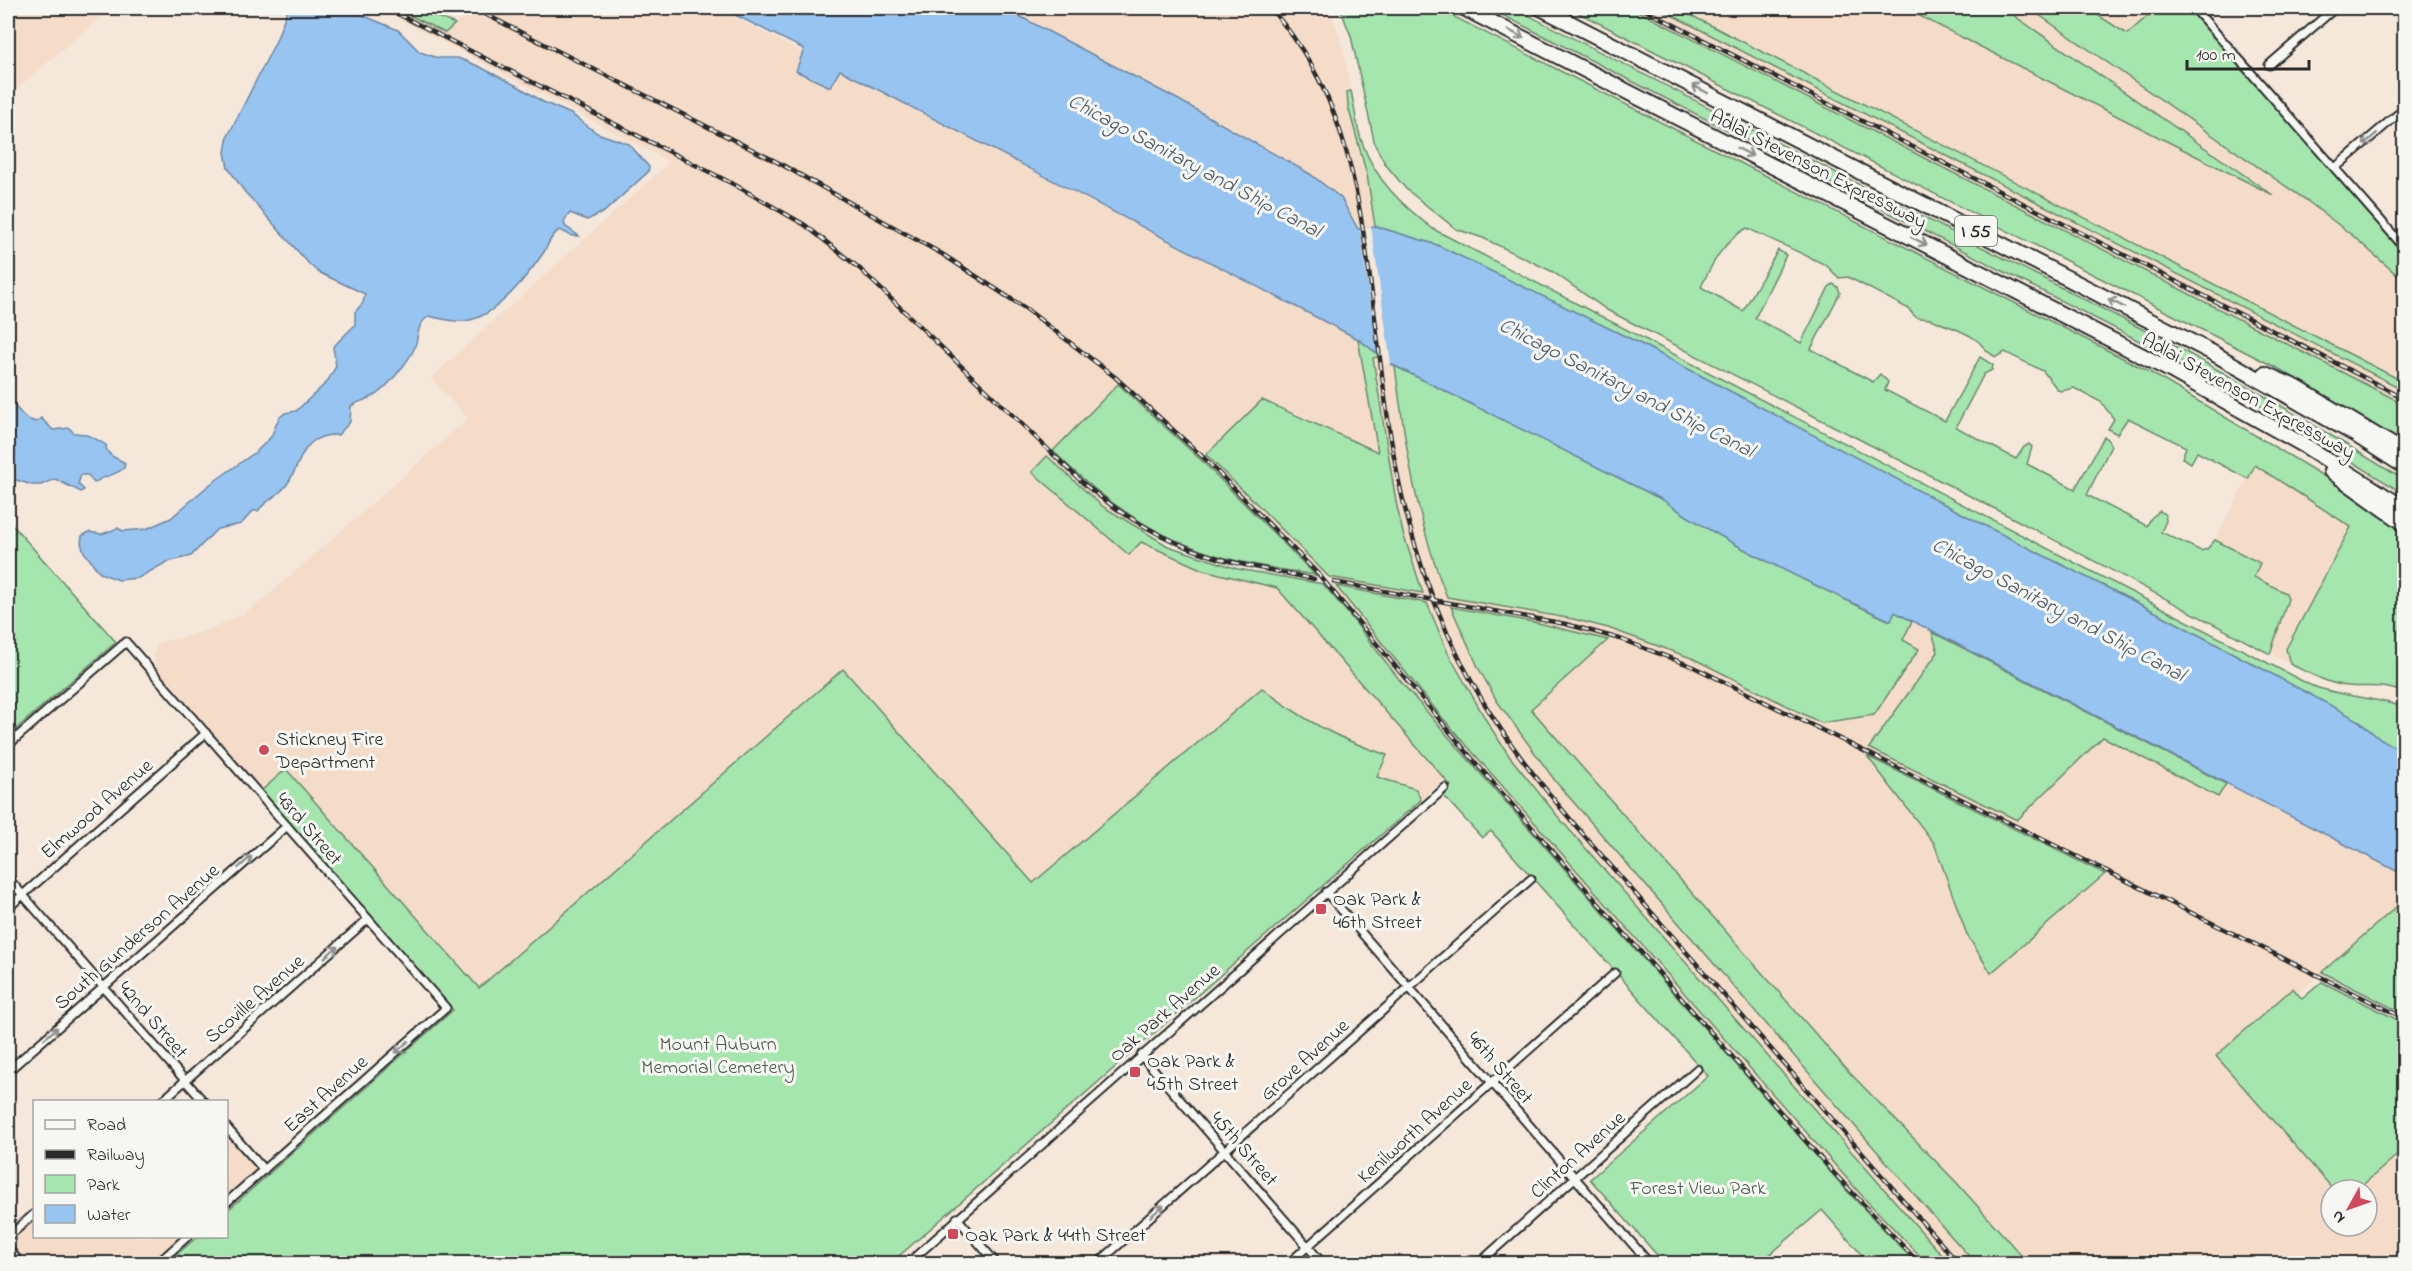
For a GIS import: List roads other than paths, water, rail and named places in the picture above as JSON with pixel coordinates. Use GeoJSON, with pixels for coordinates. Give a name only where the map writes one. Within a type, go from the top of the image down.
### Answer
{"type":"FeatureCollection","features":[{"type":"Feature","properties":{"kind":"highway","name":"Adlai Stevenson Expressway"},"geometry":{"type":"LineString","coordinates":[[1464,8],[2248,412],[2404,508]]}},
{"type":"Feature","properties":{"kind":"highway","name":"Adlai Stevenson Expressway"},"geometry":{"type":"LineString","coordinates":[[1541,8],[2213,353],[2356,435],[2404,466]]}},
{"type":"Feature","properties":{"kind":"highway"},"geometry":{"type":"LineString","coordinates":[[2213,353],[2297,388],[2404,452]]}},
{"type":"Feature","properties":{"kind":"highway"},"geometry":{"type":"LineString","coordinates":[[2248,412],[2404,523]]}},
{"type":"Feature","properties":{"kind":"street"},"geometry":{"type":"LineString","coordinates":[[2194,8],[2404,247]]}},
{"type":"Feature","properties":{"kind":"street"},"geometry":{"type":"LineString","coordinates":[[2269,65],[2335,8]]}},
{"type":"Feature","properties":{"kind":"street"},"geometry":{"type":"LineString","coordinates":[[2335,168],[2404,109]]}},
{"type":"Feature","properties":{"kind":"street","name":"43rd Street"},"geometry":{"type":"LineString","coordinates":[[8,745],[126,642],[446,1008]]}},
{"type":"Feature","properties":{"kind":"street","name":"Elmwood Avenue"},"geometry":{"type":"LineString","coordinates":[[8,908],[206,733]]}},
{"type":"Feature","properties":{"kind":"street","name":"Oak Park Avenue"},"geometry":{"type":"LineString","coordinates":[[907,1263],[1445,788]]}},
{"type":"Feature","properties":{"kind":"street","name":"South Gunderson Avenue"},"geometry":{"type":"LineString","coordinates":[[8,1071],[287,826]]}},
{"type":"Feature","properties":{"kind":"street","name":"42nd Street"},"geometry":{"type":"LineString","coordinates":[[8,878],[203,1100]]}},
{"type":"Feature","properties":{"kind":"street","name":"Grove Avenue"},"geometry":{"type":"LineString","coordinates":[[1098,1263],[1531,879]]}},
{"type":"Feature","properties":{"kind":"street","name":"46th Street"},"geometry":{"type":"LineString","coordinates":[[1326,892],[1650,1263]]}},
{"type":"Feature","properties":{"kind":"street","name":"Scoville Avenue"},"geometry":{"type":"LineString","coordinates":[[162,1100],[368,919]]}},
{"type":"Feature","properties":{"kind":"street","name":"Kenilworth Avenue"},"geometry":{"type":"LineString","coordinates":[[1288,1263],[1615,973]]}},
{"type":"Feature","properties":{"kind":"street","name":"East Avenue"},"geometry":{"type":"LineString","coordinates":[[228,1201],[446,1008]]}},
{"type":"Feature","properties":{"kind":"street","name":"45th Street"},"geometry":{"type":"LineString","coordinates":[[1141,1055],[1323,1263]]}},
{"type":"Feature","properties":{"kind":"street","name":"Clinton Avenue"},"geometry":{"type":"LineString","coordinates":[[1478,1263],[1697,1069]]}},
{"type":"Feature","properties":{"kind":"street"},"geometry":{"type":"LineString","coordinates":[[228,1129],[264,1170]]}},
{"type":"Feature","properties":{"kind":"street"},"geometry":{"type":"LineString","coordinates":[[8,1238],[33,1215]]}},
{"type":"Feature","properties":{"kind":"street"},"geometry":{"type":"LineString","coordinates":[[957,1218],[997,1263]]}},
{"type":"Feature","properties":{"kind":"street"},"geometry":{"type":"LineString","coordinates":[[157,1263],[186,1238]]}},
{"type":"Feature","properties":{"kind":"street"},"geometry":{"type":"LineString","coordinates":[[8,1248],[21,1263]]}},
{"type":"Feature","properties":{"kind":"water"},"geometry":{"type":"Polygon","coordinates":[[[288,8],[353,8],[362,15],[398,30],[420,52],[438,58],[458,58],[478,66],[543,102],[571,114],[597,133],[629,144],[649,167],[648,172],[604,212],[587,220],[570,213],[564,221],[565,226],[579,236],[572,236],[560,230],[552,236],[544,252],[521,282],[491,310],[465,321],[429,316],[422,323],[416,344],[403,367],[377,394],[351,406],[350,422],[338,435],[325,436],[308,446],[284,488],[258,511],[253,511],[241,524],[217,529],[191,556],[167,562],[138,578],[119,580],[100,573],[84,552],[81,543],[82,536],[89,532],[102,534],[118,528],[123,531],[146,529],[171,518],[209,485],[257,451],[271,437],[279,418],[285,413],[296,411],[327,382],[336,366],[333,347],[355,325],[355,312],[363,303],[365,294],[318,272],[310,265],[244,191],[228,168],[225,152],[228,136],[276,41],[288,8]]]}},
{"type":"Feature","properties":{"kind":"water","name":"Chicago Sanitary and Ship Canal"},"geometry":{"type":"Polygon","coordinates":[[[721,8],[998,8],[1019,16],[1177,99],[1310,174],[1341,198],[1358,229],[1375,226],[1437,245],[1635,341],[2356,719],[2381,740],[2404,752],[2404,875],[1895,612],[1891,621],[1774,565],[1690,518],[1663,500],[1391,364],[1358,339],[840,70],[830,87],[796,71],[804,49],[721,8]]]}},
{"type":"Feature","properties":{"kind":"water"},"geometry":{"type":"Polygon","coordinates":[[[10,402],[23,416],[36,422],[41,418],[53,430],[69,428],[74,433],[99,440],[106,445],[110,454],[125,463],[124,468],[94,483],[88,475],[81,475],[78,484],[84,490],[81,492],[55,479],[41,485],[32,485],[10,478],[8,476],[8,404],[10,402]]]}},
{"type":"Feature","properties":{"kind":"railway"},"geometry":{"type":"LineString","coordinates":[[386,8],[735,185],[805,225],[859,268],[1083,483],[1145,527],[1179,544],[1215,557],[1314,579]]}},
{"type":"Feature","properties":{"kind":"railway"},"geometry":{"type":"LineString","coordinates":[[473,8],[777,162],[942,254],[1025,308],[1115,377],[1205,459],[1320,576],[1475,762],[1832,1171],[1920,1264]]}},
{"type":"Feature","properties":{"kind":"railway"},"geometry":{"type":"LineString","coordinates":[[1270,8],[1294,38],[1313,69],[1329,101],[1341,135],[1359,205],[1385,400],[1408,520],[1433,599],[1455,650],[1481,698],[1505,736],[1566,814],[1959,1264]]}},
{"type":"Feature","properties":{"kind":"railway"},"geometry":{"type":"LineString","coordinates":[[1641,8],[2404,398]]}},
{"type":"Feature","properties":{"kind":"railway"},"geometry":{"type":"LineString","coordinates":[[1334,582],[1566,624],[1620,639],[1694,667],[2404,1018]]}},
{"type":"Feature","properties":{"kind":"place","name":"Stickney Fire Department"},"geometry":{"type":"Point","coordinates":[264,750]}},
{"type":"Feature","properties":{"kind":"place","name":"Oak Park & 46th Street"},"geometry":{"type":"Point","coordinates":[1321,909]}},
{"type":"Feature","properties":{"kind":"place","name":"Oak Park & 45th Street"},"geometry":{"type":"Point","coordinates":[1135,1072]}},
{"type":"Feature","properties":{"kind":"place","name":"Oak Park & 44th Street"},"geometry":{"type":"Point","coordinates":[953,1234]}},
{"type":"Feature","properties":{"kind":"park label","name":"Mount Auburn Memorial Cemetery"},"geometry":{"type":"Point","coordinates":[718,1054]}},
{"type":"Feature","properties":{"kind":"park label","name":"Forest View Park"},"geometry":{"type":"Point","coordinates":[1698,1187]}}]}
